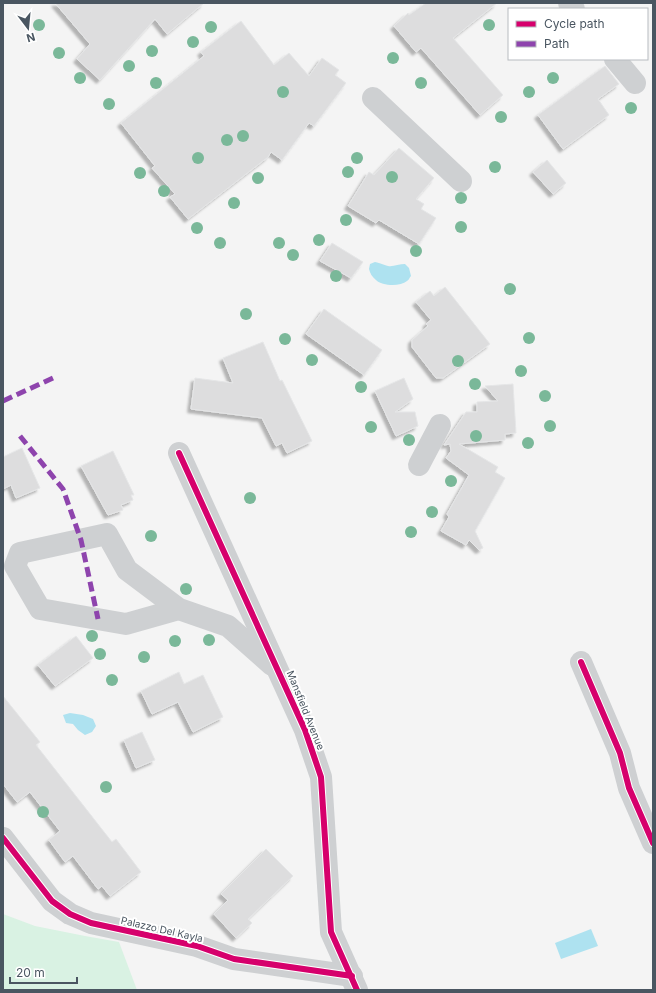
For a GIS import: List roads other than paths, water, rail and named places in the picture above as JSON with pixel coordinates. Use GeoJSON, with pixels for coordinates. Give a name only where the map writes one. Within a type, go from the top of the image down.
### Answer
{"type":"FeatureCollection","features":[{"type":"Feature","properties":{"kind":"street"},"geometry":{"type":"LineString","coordinates":[[616,60],[634,83]]}},
{"type":"Feature","properties":{"kind":"street"},"geometry":{"type":"LineString","coordinates":[[373,98],[461,181]]}},
{"type":"Feature","properties":{"kind":"street"},"geometry":{"type":"LineString","coordinates":[[419,466],[440,425]]}},
{"type":"Feature","properties":{"kind":"street","name":"Mansfield Avenue"},"geometry":{"type":"LineString","coordinates":[[179,453],[305,730],[321,777],[331,932],[355,983]]}},
{"type":"Feature","properties":{"kind":"street"},"geometry":{"type":"LineString","coordinates":[[179,609],[126,624],[40,609],[15,566],[20,553],[107,534],[127,570],[179,609],[228,626],[279,671]]}},
{"type":"Feature","properties":{"kind":"street"},"geometry":{"type":"LineString","coordinates":[[581,662],[620,753],[629,788],[653,843]]}},
{"type":"Feature","properties":{"kind":"street","name":"Palazzo Del Kayla"},"geometry":{"type":"LineString","coordinates":[[3,838],[52,901],[70,914],[84,920],[197,946],[234,959],[355,983]]}},
{"type":"Feature","properties":{"kind":"water"},"geometry":{"type":"Polygon","coordinates":[[[375,262],[386,266],[405,264],[409,268],[411,276],[408,281],[404,283],[396,285],[382,284],[371,275],[369,270],[370,264],[375,262]]]}},
{"type":"Feature","properties":{"kind":"water"},"geometry":{"type":"Polygon","coordinates":[[[70,713],[83,715],[93,719],[96,726],[92,732],[85,735],[73,724],[66,723],[63,715],[70,713]]]}},
{"type":"Feature","properties":{"kind":"water"},"geometry":{"type":"Polygon","coordinates":[[[591,929],[598,946],[561,959],[555,943],[591,929]]]}}]}
